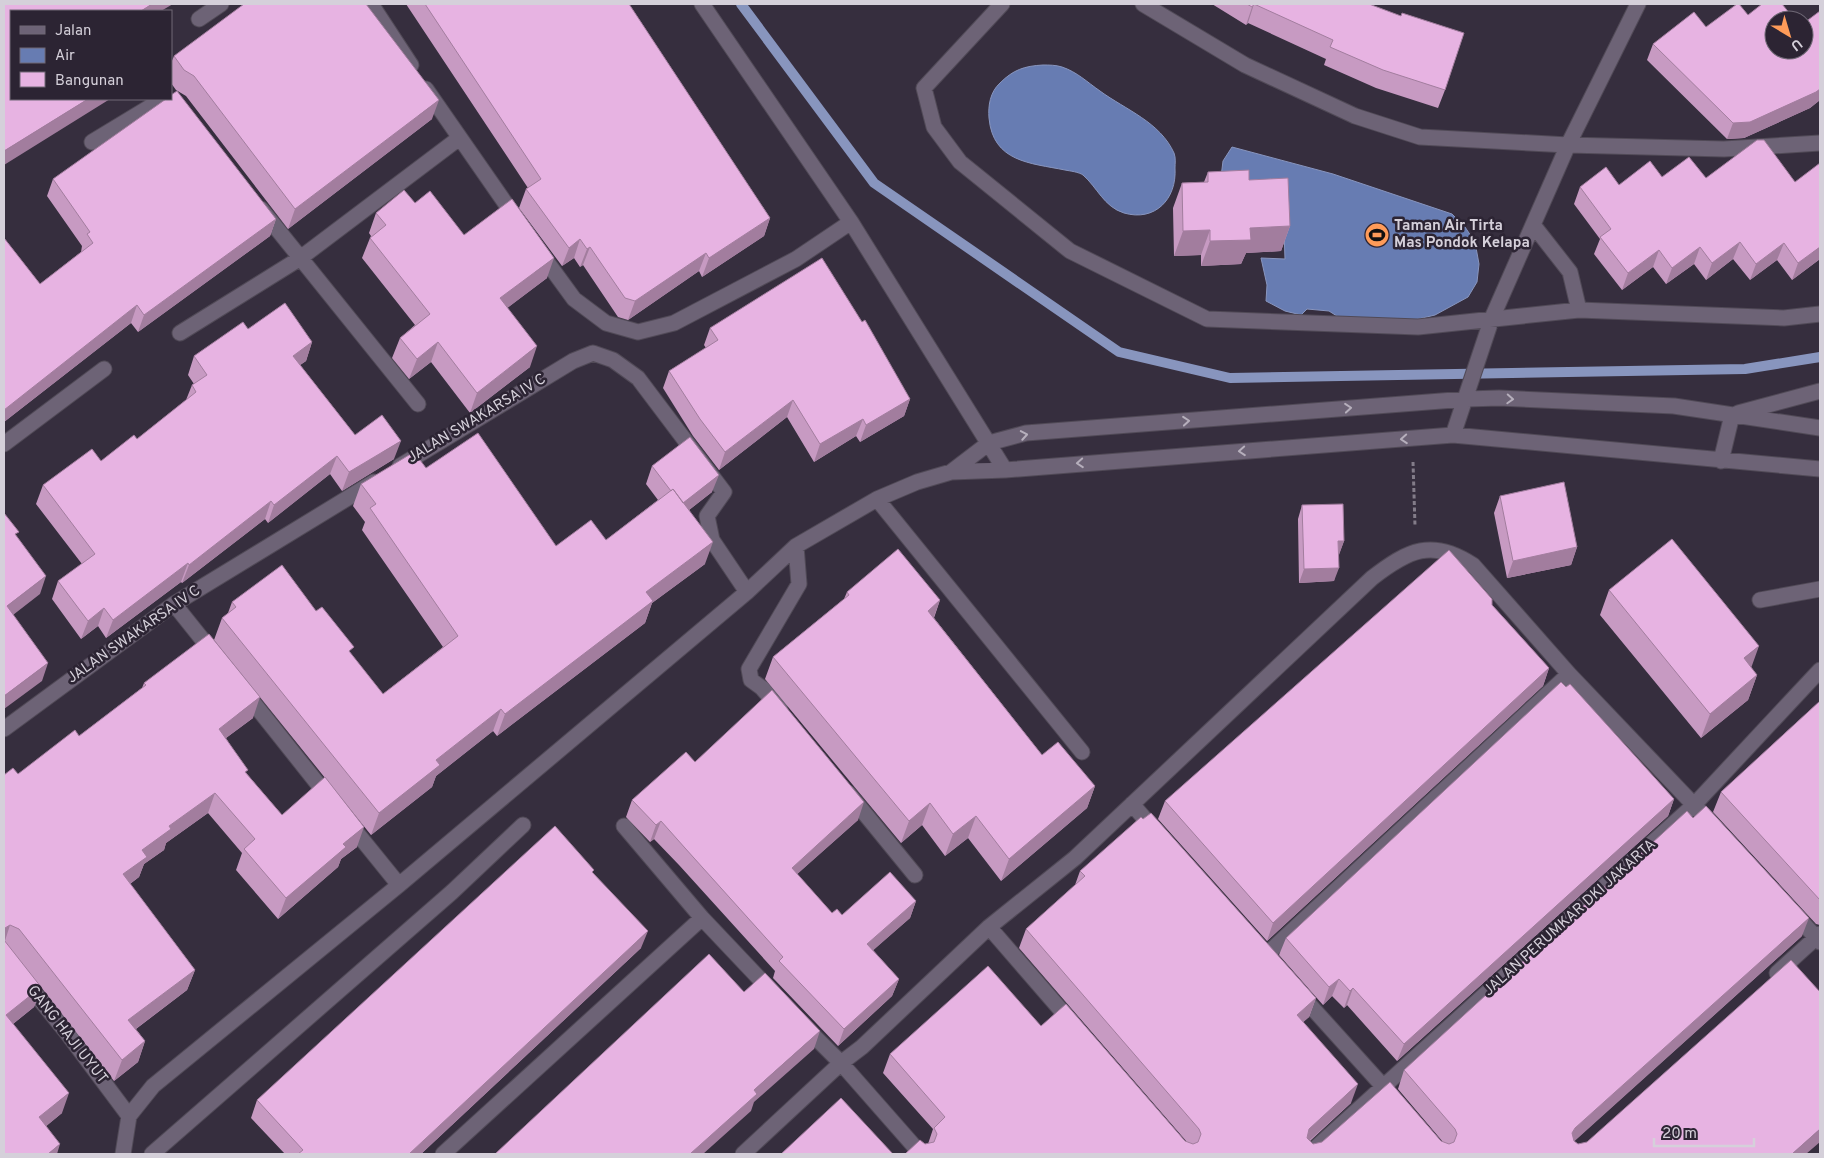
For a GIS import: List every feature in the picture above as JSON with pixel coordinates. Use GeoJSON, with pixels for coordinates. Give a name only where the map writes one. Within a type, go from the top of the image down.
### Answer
{"type":"FeatureCollection","features":[{"type":"Feature","properties":{"kind":"street"},"geometry":{"type":"LineString","coordinates":[[199,19],[221,4]]}},
{"type":"Feature","properties":{"kind":"street"},"geometry":{"type":"LineString","coordinates":[[371,4],[458,138],[574,299],[606,323],[638,332],[674,323],[796,259],[851,222]]}},
{"type":"Feature","properties":{"kind":"street"},"geometry":{"type":"LineString","coordinates":[[702,4],[851,222],[1005,470]]}},
{"type":"Feature","properties":{"kind":"street"},"geometry":{"type":"LineString","coordinates":[[1002,4],[924,88],[934,127],[960,162],[1070,251],[1207,319],[1418,327],[1579,310],[1784,318],[1820,314]]}},
{"type":"Feature","properties":{"kind":"street"},"geometry":{"type":"LineString","coordinates":[[1143,4],[1245,65],[1355,116],[1420,137],[1568,146],[1724,149],[1820,143]]}},
{"type":"Feature","properties":{"kind":"street"},"geometry":{"type":"LineString","coordinates":[[1453,435],[1469,392],[1492,318],[1568,146],[1638,4]]}},
{"type":"Feature","properties":{"kind":"street"},"geometry":{"type":"LineString","coordinates":[[92,142],[168,100]]}},
{"type":"Feature","properties":{"kind":"street"},"geometry":{"type":"LineString","coordinates":[[180,333],[299,258],[458,138]]}},
{"type":"Feature","properties":{"kind":"street"},"geometry":{"type":"LineString","coordinates":[[251,196],[418,404]]}},
{"type":"Feature","properties":{"kind":"street"},"geometry":{"type":"LineString","coordinates":[[1534,226],[1570,272],[1579,310]]}},
{"type":"Feature","properties":{"kind":"street","name":"JALAN SWAKARSA IV C"},"geometry":{"type":"LineString","coordinates":[[4,730],[174,604],[573,361],[593,353],[613,360],[638,378],[724,492],[706,516],[712,540],[747,592]]}},
{"type":"Feature","properties":{"kind":"street"},"geometry":{"type":"LineString","coordinates":[[4,444],[104,369]]}},
{"type":"Feature","properties":{"kind":"street"},"geometry":{"type":"LineString","coordinates":[[1732,415],[1820,391]]}},
{"type":"Feature","properties":{"kind":"street"},"geometry":{"type":"LineString","coordinates":[[951,472],[989,443],[1026,433],[1469,392],[1499,398],[1674,406],[1820,428]]}},
{"type":"Feature","properties":{"kind":"street"},"geometry":{"type":"LineString","coordinates":[[1721,461],[1732,415]]}},
{"type":"Feature","properties":{"kind":"street"},"geometry":{"type":"LineString","coordinates":[[123,1154],[129,1116],[153,1086],[399,886],[747,592],[796,546],[877,499],[917,482],[951,472],[1005,470],[1453,435],[1820,469]]}},
{"type":"Feature","properties":{"kind":"street"},"geometry":{"type":"LineString","coordinates":[[877,499],[1082,752]]}},
{"type":"Feature","properties":{"kind":"street"},"geometry":{"type":"LineString","coordinates":[[787,718],[762,688],[751,680],[749,670],[799,584],[796,546]]}},
{"type":"Feature","properties":{"kind":"street"},"geometry":{"type":"LineString","coordinates":[[744,1154],[990,927],[1075,858],[1372,578],[1393,562],[1414,552],[1436,550],[1454,552],[1472,565],[1569,674],[1726,840]]}},
{"type":"Feature","properties":{"kind":"street"},"geometry":{"type":"LineString","coordinates":[[1760,600],[1820,589]]}},
{"type":"Feature","properties":{"kind":"street"},"geometry":{"type":"LineString","coordinates":[[174,604],[223,665]]}},
{"type":"Feature","properties":{"kind":"street","name":"JALAN PERUMKAR DKI JAKARTA"},"geometry":{"type":"LineString","coordinates":[[1308,1154],[1694,804],[1820,670]]}},
{"type":"Feature","properties":{"kind":"street"},"geometry":{"type":"LineString","coordinates":[[1266,955],[1569,674]]}},
{"type":"Feature","properties":{"kind":"street"},"geometry":{"type":"LineString","coordinates":[[235,680],[399,886]]}},
{"type":"Feature","properties":{"kind":"street"},"geometry":{"type":"LineString","coordinates":[[836,778],[915,875]]}},
{"type":"Feature","properties":{"kind":"street"},"geometry":{"type":"LineString","coordinates":[[1132,804],[1170,848]]}},
{"type":"Feature","properties":{"kind":"street"},"geometry":{"type":"LineString","coordinates":[[152,1154],[452,892],[523,825]]}},
{"type":"Feature","properties":{"kind":"street"},"geometry":{"type":"LineString","coordinates":[[624,826],[702,918],[842,1063],[921,1154]]}},
{"type":"Feature","properties":{"kind":"street"},"geometry":{"type":"LineString","coordinates":[[1765,984],[1819,938],[1784,903]]}},
{"type":"Feature","properties":{"kind":"street"},"geometry":{"type":"LineString","coordinates":[[443,1154],[702,918]]}},
{"type":"Feature","properties":{"kind":"street"},"geometry":{"type":"LineString","coordinates":[[990,927],[1082,1035]]}},
{"type":"Feature","properties":{"kind":"street"},"geometry":{"type":"LineString","coordinates":[[1253,941],[1402,1109]]}},
{"type":"Feature","properties":{"kind":"street","name":"GANG HAJI UYUT"},"geometry":{"type":"LineString","coordinates":[[4,955],[67,1033],[129,1116]]}},
{"type":"Feature","properties":{"kind":"path"},"geometry":{"type":"LineString","coordinates":[[1412,438],[1414,552]]}},
{"type":"Feature","properties":{"kind":"water"},"geometry":{"type":"Polygon","coordinates":[[[1030,66],[1060,66],[1082,78],[1110,98],[1142,117],[1168,142],[1175,157],[1175,179],[1168,198],[1162,206],[1145,214],[1124,213],[1106,202],[1081,174],[1015,158],[998,144],[992,133],[989,118],[989,104],[994,91],[1014,72],[1030,66]]]}},
{"type":"Feature","properties":{"kind":"water","name":"Taman Air Tirta Mas Pondok Kelapa"},"geometry":{"type":"Polygon","coordinates":[[[1232,147],[1333,174],[1452,214],[1465,227],[1475,242],[1479,264],[1477,282],[1468,297],[1435,315],[1410,321],[1340,318],[1329,311],[1307,309],[1301,315],[1285,311],[1266,301],[1267,285],[1261,258],[1285,259],[1283,203],[1221,177],[1223,161],[1232,147]]]}},
{"type":"Feature","properties":{"kind":"building"},"geometry":{"type":"Polygon","coordinates":[[[4,4],[152,4],[143,10],[10,10],[10,100],[86,100],[4,151],[4,4]]]}},
{"type":"Feature","properties":{"kind":"building"},"geometry":{"type":"Polygon","coordinates":[[[244,4],[366,4],[439,100],[295,209],[194,76],[184,70],[174,56],[244,4]]]}},
{"type":"Feature","properties":{"kind":"building"},"geometry":{"type":"Polygon","coordinates":[[[425,4],[629,4],[770,218],[709,258],[706,253],[635,301],[625,298],[590,247],[587,249],[580,239],[569,248],[526,189],[541,179],[425,4]]]}},
{"type":"Feature","properties":{"kind":"building"},"geometry":{"type":"Polygon","coordinates":[[[1254,4],[1369,4],[1401,16],[1402,13],[1464,33],[1445,90],[1383,70],[1330,47],[1333,40],[1254,4]]]}},
{"type":"Feature","properties":{"kind":"building"},"geometry":{"type":"Polygon","coordinates":[[[1737,4],[1748,15],[1762,4],[1782,4],[1787,10],[1764,10],[1764,60],[1814,60],[1814,16],[1820,11],[1820,89],[1750,122],[1733,123],[1653,44],[1694,12],[1706,27],[1737,4]]]}},
{"type":"Feature","properties":{"kind":"building"},"geometry":{"type":"Polygon","coordinates":[[[177,91],[276,219],[144,315],[137,305],[4,410],[4,238],[40,284],[93,243],[87,234],[90,232],[53,179],[165,100],[172,100],[172,94],[177,91]]]}},
{"type":"Feature","properties":{"kind":"building"},"geometry":{"type":"Polygon","coordinates":[[[1757,140],[1764,140],[1795,182],[1820,163],[1820,247],[1798,263],[1784,243],[1756,264],[1740,242],[1712,263],[1700,247],[1672,268],[1659,250],[1628,273],[1600,237],[1611,229],[1580,187],[1606,167],[1619,185],[1650,161],[1662,177],[1689,157],[1706,178],[1757,140]]]}},
{"type":"Feature","properties":{"kind":"building"},"geometry":{"type":"Polygon","coordinates":[[[1249,170],[1249,180],[1288,178],[1290,226],[1250,228],[1251,240],[1210,241],[1210,230],[1183,231],[1182,183],[1208,182],[1208,172],[1249,170]]]}},
{"type":"Feature","properties":{"kind":"building"},"geometry":{"type":"Polygon","coordinates":[[[404,190],[415,203],[430,191],[464,235],[512,199],[554,258],[500,298],[537,346],[477,393],[438,342],[417,359],[400,338],[430,314],[370,238],[386,225],[376,213],[404,190]]]}},
{"type":"Feature","properties":{"kind":"building"},"geometry":{"type":"Polygon","coordinates":[[[822,258],[862,322],[865,320],[910,399],[866,425],[863,419],[820,444],[793,400],[725,452],[700,419],[669,371],[718,340],[710,328],[822,258]]]}},
{"type":"Feature","properties":{"kind":"building"},"geometry":{"type":"Polygon","coordinates":[[[285,303],[312,342],[293,356],[355,435],[382,415],[401,441],[349,472],[337,456],[274,505],[271,501],[189,565],[188,563],[113,620],[104,608],[88,621],[58,581],[95,554],[43,485],[92,449],[101,461],[134,435],[137,439],[196,392],[192,385],[207,375],[194,356],[243,322],[248,329],[285,303]]]}},
{"type":"Feature","properties":{"kind":"building"},"geometry":{"type":"Polygon","coordinates":[[[478,433],[556,546],[591,520],[606,540],[673,489],[713,542],[646,592],[653,601],[505,714],[501,709],[436,760],[440,765],[379,813],[222,618],[236,607],[232,602],[282,565],[316,611],[322,607],[354,647],[349,651],[383,694],[458,636],[370,508],[376,504],[361,484],[414,452],[426,468],[478,433]]]}},
{"type":"Feature","properties":{"kind":"building"},"geometry":{"type":"Polygon","coordinates":[[[690,437],[719,475],[683,503],[652,466],[690,437]]]}},
{"type":"Feature","properties":{"kind":"building"},"geometry":{"type":"Polygon","coordinates":[[[1564,482],[1577,547],[1513,561],[1500,496],[1564,482]]]}},
{"type":"Feature","properties":{"kind":"building"},"geometry":{"type":"Polygon","coordinates":[[[1343,504],[1344,541],[1338,541],[1339,568],[1304,569],[1302,505],[1343,504]]]}},
{"type":"Feature","properties":{"kind":"building"},"geometry":{"type":"Polygon","coordinates":[[[4,513],[19,532],[15,534],[46,576],[7,606],[48,663],[4,696],[4,513]]]}},
{"type":"Feature","properties":{"kind":"building"},"geometry":{"type":"Polygon","coordinates":[[[1672,539],[1759,646],[1744,658],[1757,675],[1710,714],[1609,590],[1672,539]]]}},
{"type":"Feature","properties":{"kind":"building"},"geometry":{"type":"Polygon","coordinates":[[[898,549],[940,600],[928,611],[1042,755],[1058,742],[1095,786],[1009,859],[976,816],[953,834],[930,803],[909,821],[773,657],[849,595],[847,592],[898,549]]]}},
{"type":"Feature","properties":{"kind":"building"},"geometry":{"type":"Polygon","coordinates":[[[1449,550],[1492,599],[1492,605],[1549,668],[1273,923],[1165,801],[1449,550]]]}},
{"type":"Feature","properties":{"kind":"building"},"geometry":{"type":"Polygon","coordinates":[[[209,634],[260,697],[219,729],[248,770],[245,772],[282,815],[325,777],[364,827],[343,844],[346,847],[286,898],[244,849],[255,839],[215,793],[169,826],[171,829],[142,850],[147,857],[123,874],[195,970],[128,1020],[145,1041],[122,1060],[19,929],[10,925],[4,931],[4,775],[13,768],[18,774],[75,730],[79,736],[146,685],[144,683],[209,634]]]}},
{"type":"Feature","properties":{"kind":"building"},"geometry":{"type":"Polygon","coordinates":[[[1561,682],[1566,687],[1570,684],[1674,799],[1404,1044],[1353,988],[1350,991],[1339,979],[1329,987],[1286,938],[1561,682]]]}},
{"type":"Feature","properties":{"kind":"building"},"geometry":{"type":"Polygon","coordinates":[[[772,690],[864,802],[792,868],[832,913],[837,909],[842,915],[890,872],[916,901],[867,944],[899,979],[844,1029],[779,961],[783,957],[661,821],[656,825],[632,800],[686,752],[695,762],[772,690]]]}},
{"type":"Feature","properties":{"kind":"building"},"geometry":{"type":"Polygon","coordinates":[[[1820,701],[1820,900],[1721,792],[1820,701]]]}},
{"type":"Feature","properties":{"kind":"building"},"geometry":{"type":"Polygon","coordinates":[[[1706,806],[1809,918],[1575,1128],[1572,1133],[1574,1141],[1578,1144],[1587,1142],[1791,960],[1820,992],[1820,1129],[1792,1154],[905,1154],[920,1140],[925,1144],[934,1142],[937,1134],[934,1128],[945,1117],[890,1054],[988,966],[1041,1026],[1066,1004],[1185,1141],[1193,1144],[1198,1142],[1201,1134],[1199,1129],[1026,929],[1085,876],[1080,871],[1141,817],[1143,819],[1151,813],[1316,998],[1297,1015],[1358,1084],[1309,1129],[1307,1138],[1313,1144],[1322,1142],[1390,1082],[1441,1141],[1449,1144],[1454,1142],[1457,1134],[1455,1129],[1404,1070],[1687,811],[1693,818],[1706,806]]]}},
{"type":"Feature","properties":{"kind":"building"},"geometry":{"type":"Polygon","coordinates":[[[555,826],[594,870],[592,872],[648,931],[409,1154],[298,1154],[303,1150],[257,1100],[555,826]]]}},
{"type":"Feature","properties":{"kind":"building"},"geometry":{"type":"Polygon","coordinates":[[[4,940],[41,987],[6,1015],[69,1093],[39,1117],[60,1144],[48,1154],[4,1154],[4,940]]]}},
{"type":"Feature","properties":{"kind":"building"},"geometry":{"type":"Polygon","coordinates":[[[709,954],[744,992],[765,973],[820,1031],[754,1090],[757,1094],[690,1154],[495,1154],[709,954]]]}},
{"type":"Feature","properties":{"kind":"building"},"geometry":{"type":"Polygon","coordinates":[[[841,1098],[893,1154],[781,1154],[841,1098]]]}},
{"type":"Feature","properties":{"kind":"waterway"},"geometry":{"type":"LineString","coordinates":[[741,4],[874,183],[1119,352],[1230,378],[1745,369],[1820,357]]}},
{"type":"Feature","properties":{"kind":"place","name":"Taman Air Tirta Mas Pondok Kelapa"},"geometry":{"type":"Point","coordinates":[1377,235]}}]}
